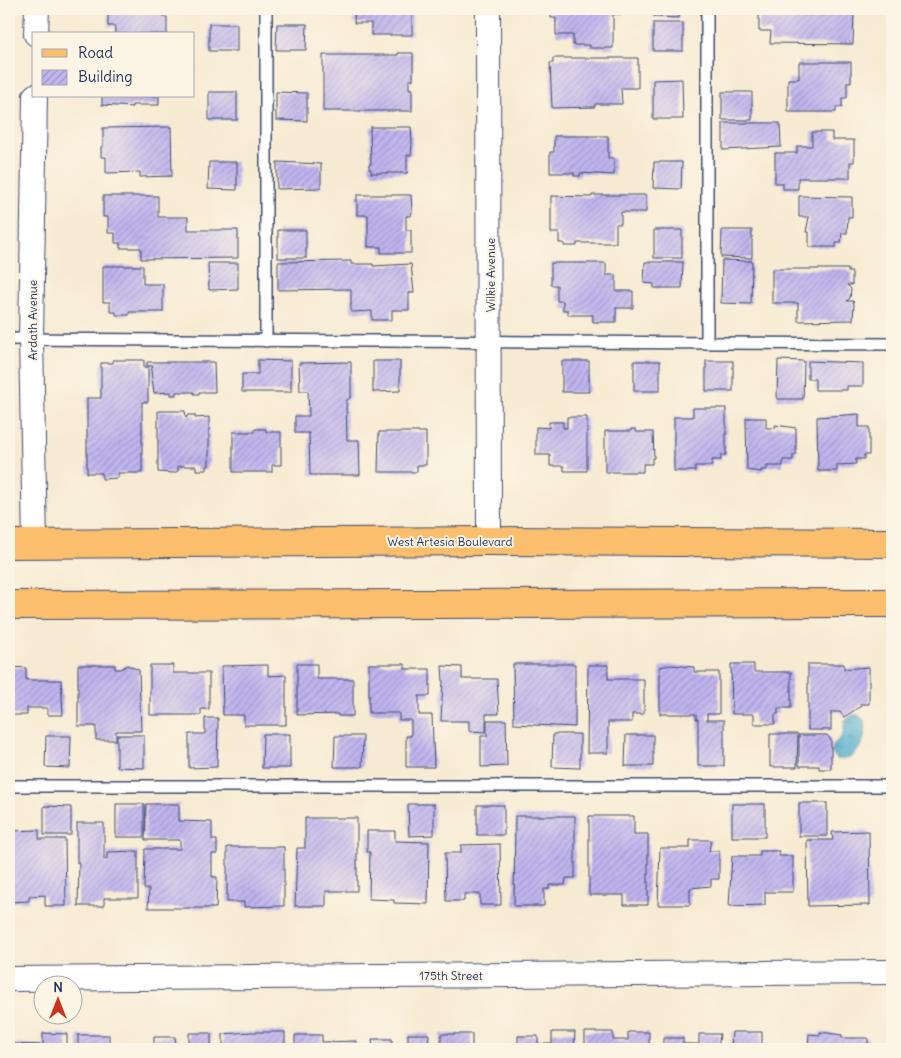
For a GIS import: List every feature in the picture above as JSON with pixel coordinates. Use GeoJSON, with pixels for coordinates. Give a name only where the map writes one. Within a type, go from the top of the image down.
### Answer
{"type":"FeatureCollection","features":[{"type":"Feature","properties":{"kind":"main road","name":"West Artesia Boulevard"},"geometry":{"type":"LineString","coordinates":[[22,544],[489,541],[892,543]]}},
{"type":"Feature","properties":{"kind":"main road"},"geometry":{"type":"LineString","coordinates":[[9,605],[892,603]]}},
{"type":"Feature","properties":{"kind":"street"},"geometry":{"type":"LineString","coordinates":[[36,32],[37,9]]}},
{"type":"Feature","properties":{"kind":"street","name":"Wilkie Avenue"},"geometry":{"type":"LineString","coordinates":[[488,9],[489,541]]}},
{"type":"Feature","properties":{"kind":"street","name":"Ardath Avenue"},"geometry":{"type":"LineString","coordinates":[[22,544],[20,339],[35,98]]}},
{"type":"Feature","properties":{"kind":"street","name":"175th Street"},"geometry":{"type":"LineString","coordinates":[[9,978],[892,972]]}},
{"type":"Feature","properties":{"kind":"lane"},"geometry":{"type":"LineString","coordinates":[[266,9],[266,341]]}},
{"type":"Feature","properties":{"kind":"lane"},"geometry":{"type":"LineString","coordinates":[[707,9],[707,343]]}},
{"type":"Feature","properties":{"kind":"lane"},"geometry":{"type":"LineString","coordinates":[[20,339],[892,344]]}},
{"type":"Feature","properties":{"kind":"lane"},"geometry":{"type":"LineString","coordinates":[[9,786],[892,786]]}},
{"type":"Feature","properties":{"kind":"water"},"geometry":{"type":"Polygon","coordinates":[[[853,715],[858,715],[865,721],[863,741],[860,748],[850,757],[837,759],[832,753],[833,745],[843,735],[845,720],[853,715]]]}},
{"type":"Feature","properties":{"kind":"building"},"geometry":{"type":"Polygon","coordinates":[[[108,9],[164,9],[163,17],[167,17],[167,32],[115,32],[115,26],[108,26],[108,9]]]}},
{"type":"Feature","properties":{"kind":"building"},"geometry":{"type":"Polygon","coordinates":[[[355,9],[408,9],[408,14],[412,14],[412,35],[371,35],[371,23],[354,23],[355,9]]]}},
{"type":"Feature","properties":{"kind":"building"},"geometry":{"type":"Polygon","coordinates":[[[551,9],[624,9],[624,14],[613,14],[613,48],[590,48],[590,45],[573,45],[573,35],[556,35],[556,18],[551,18],[551,9]]]}},
{"type":"Feature","properties":{"kind":"building"},"geometry":{"type":"Polygon","coordinates":[[[654,9],[679,9],[679,18],[654,17],[654,9]]]}},
{"type":"Feature","properties":{"kind":"building"},"geometry":{"type":"Polygon","coordinates":[[[722,9],[752,9],[752,12],[721,12],[722,9]]]}},
{"type":"Feature","properties":{"kind":"building"},"geometry":{"type":"Polygon","coordinates":[[[767,9],[854,9],[853,44],[770,43],[771,31],[759,31],[759,12],[767,12],[767,9]]]}},
{"type":"Feature","properties":{"kind":"building"},"geometry":{"type":"Polygon","coordinates":[[[653,23],[683,23],[683,51],[653,51],[653,23]]]}},
{"type":"Feature","properties":{"kind":"building"},"geometry":{"type":"Polygon","coordinates":[[[209,24],[237,24],[237,51],[209,51],[209,24]]]}},
{"type":"Feature","properties":{"kind":"building"},"geometry":{"type":"Polygon","coordinates":[[[277,24],[307,24],[306,50],[276,50],[277,24]]]}},
{"type":"Feature","properties":{"kind":"building"},"geometry":{"type":"Polygon","coordinates":[[[398,53],[413,53],[413,80],[409,80],[409,89],[412,89],[412,111],[323,111],[323,55],[398,55],[398,53]]]}},
{"type":"Feature","properties":{"kind":"building"},"geometry":{"type":"Polygon","coordinates":[[[553,58],[638,58],[638,88],[621,88],[622,104],[595,104],[595,107],[552,108],[550,63],[553,63],[553,58]]]}},
{"type":"Feature","properties":{"kind":"building"},"geometry":{"type":"Polygon","coordinates":[[[799,62],[851,62],[851,82],[847,82],[847,98],[842,98],[842,107],[836,107],[836,112],[788,112],[788,79],[799,79],[799,62]]]}},
{"type":"Feature","properties":{"kind":"building"},"geometry":{"type":"Polygon","coordinates":[[[682,79],[683,119],[653,119],[653,80],[682,79]]]}},
{"type":"Feature","properties":{"kind":"building"},"geometry":{"type":"Polygon","coordinates":[[[209,92],[237,92],[237,120],[209,120],[209,92]]]}},
{"type":"Feature","properties":{"kind":"building"},"geometry":{"type":"Polygon","coordinates":[[[276,92],[307,93],[307,121],[276,120],[276,92]]]}},
{"type":"Feature","properties":{"kind":"building"},"geometry":{"type":"Polygon","coordinates":[[[722,92],[752,92],[752,120],[722,120],[722,92]]]}},
{"type":"Feature","properties":{"kind":"building"},"geometry":{"type":"Polygon","coordinates":[[[102,98],[159,98],[159,105],[132,105],[132,107],[102,105],[102,98]]]}},
{"type":"Feature","properties":{"kind":"building"},"geometry":{"type":"Polygon","coordinates":[[[723,123],[780,123],[781,147],[723,150],[723,123]]]}},
{"type":"Feature","properties":{"kind":"building"},"geometry":{"type":"Polygon","coordinates":[[[171,127],[172,176],[140,177],[140,172],[106,173],[106,157],[101,157],[103,128],[171,127]]]}},
{"type":"Feature","properties":{"kind":"building"},"geometry":{"type":"Polygon","coordinates":[[[370,127],[411,127],[411,155],[407,155],[407,173],[371,173],[371,169],[369,169],[369,164],[371,164],[370,127]]]}},
{"type":"Feature","properties":{"kind":"building"},"geometry":{"type":"Polygon","coordinates":[[[812,132],[832,132],[832,140],[854,140],[854,162],[850,162],[850,178],[798,178],[798,189],[783,189],[783,183],[775,183],[775,153],[797,153],[797,146],[812,146],[812,132]]]}},
{"type":"Feature","properties":{"kind":"building"},"geometry":{"type":"Polygon","coordinates":[[[554,136],[608,136],[608,158],[614,158],[614,175],[580,173],[580,176],[574,176],[574,173],[550,173],[550,152],[554,152],[554,136]]]}},
{"type":"Feature","properties":{"kind":"building"},"geometry":{"type":"Polygon","coordinates":[[[209,162],[237,162],[237,190],[208,189],[209,162]]]}},
{"type":"Feature","properties":{"kind":"building"},"geometry":{"type":"Polygon","coordinates":[[[277,162],[321,164],[321,188],[277,189],[277,162]]]}},
{"type":"Feature","properties":{"kind":"building"},"geometry":{"type":"Polygon","coordinates":[[[654,162],[682,162],[681,189],[653,188],[654,162]]]}},
{"type":"Feature","properties":{"kind":"building"},"geometry":{"type":"Polygon","coordinates":[[[357,195],[411,195],[412,211],[411,216],[406,216],[406,230],[411,230],[411,253],[381,253],[381,247],[368,247],[368,215],[357,215],[357,195]]]}},
{"type":"Feature","properties":{"kind":"building"},"geometry":{"type":"Polygon","coordinates":[[[592,195],[646,195],[646,212],[621,212],[621,224],[616,224],[616,243],[577,243],[577,246],[564,246],[564,243],[559,243],[559,233],[551,233],[551,196],[592,197],[592,195]]]}},
{"type":"Feature","properties":{"kind":"building"},"geometry":{"type":"Polygon","coordinates":[[[103,196],[158,196],[158,217],[188,217],[188,230],[238,230],[238,258],[141,259],[141,248],[120,248],[120,243],[115,243],[115,233],[108,233],[108,217],[103,217],[103,196]]]}},
{"type":"Feature","properties":{"kind":"building"},"geometry":{"type":"Polygon","coordinates":[[[799,196],[852,197],[852,217],[848,217],[847,233],[842,233],[841,243],[836,243],[836,247],[809,247],[809,232],[806,232],[809,217],[799,217],[799,196]]]}},
{"type":"Feature","properties":{"kind":"building"},"geometry":{"type":"Polygon","coordinates":[[[278,230],[306,230],[306,258],[278,258],[278,230]]]}},
{"type":"Feature","properties":{"kind":"building"},"geometry":{"type":"Polygon","coordinates":[[[654,230],[682,230],[682,258],[654,258],[654,230]]]}},
{"type":"Feature","properties":{"kind":"building"},"geometry":{"type":"Polygon","coordinates":[[[722,230],[752,230],[752,258],[721,257],[722,230]]]}},
{"type":"Feature","properties":{"kind":"building"},"geometry":{"type":"Polygon","coordinates":[[[722,260],[752,261],[751,304],[721,303],[722,260]]]}},
{"type":"Feature","properties":{"kind":"building"},"geometry":{"type":"Polygon","coordinates":[[[351,261],[351,264],[373,264],[373,266],[411,264],[414,293],[409,293],[409,310],[392,310],[392,320],[372,320],[372,311],[351,312],[351,289],[278,290],[278,262],[351,261]]]}},
{"type":"Feature","properties":{"kind":"building"},"geometry":{"type":"Polygon","coordinates":[[[645,262],[683,262],[682,288],[654,288],[654,284],[644,283],[645,262]]]}},
{"type":"Feature","properties":{"kind":"building"},"geometry":{"type":"Polygon","coordinates":[[[208,263],[238,263],[238,289],[209,290],[208,263]]]}},
{"type":"Feature","properties":{"kind":"building"},"geometry":{"type":"Polygon","coordinates":[[[551,263],[606,263],[606,275],[616,275],[616,291],[633,291],[633,308],[616,308],[616,322],[593,322],[593,315],[568,315],[568,310],[563,310],[563,301],[557,301],[557,285],[551,285],[551,263]]]}},
{"type":"Feature","properties":{"kind":"building"},"geometry":{"type":"Polygon","coordinates":[[[103,266],[143,266],[143,284],[163,284],[163,312],[129,312],[129,315],[116,315],[116,312],[110,312],[110,302],[103,302],[103,266]]]}},
{"type":"Feature","properties":{"kind":"building"},"geometry":{"type":"Polygon","coordinates":[[[772,269],[848,269],[848,272],[852,272],[852,285],[847,285],[851,289],[850,298],[847,301],[853,301],[854,304],[853,320],[798,321],[798,303],[772,303],[772,269]]]}},
{"type":"Feature","properties":{"kind":"building"},"geometry":{"type":"Polygon","coordinates":[[[113,360],[144,360],[144,367],[148,367],[148,402],[142,402],[142,473],[118,473],[118,478],[102,479],[102,473],[87,473],[87,398],[101,398],[101,363],[113,363],[113,360]]]}},
{"type":"Feature","properties":{"kind":"building"},"geometry":{"type":"Polygon","coordinates":[[[258,360],[291,361],[291,392],[242,392],[242,374],[258,374],[258,360]]]}},
{"type":"Feature","properties":{"kind":"building"},"geometry":{"type":"Polygon","coordinates":[[[778,360],[804,361],[803,399],[777,399],[778,360]]]}},
{"type":"Feature","properties":{"kind":"building"},"geometry":{"type":"Polygon","coordinates":[[[373,361],[400,361],[400,391],[373,392],[373,361]]]}},
{"type":"Feature","properties":{"kind":"building"},"geometry":{"type":"Polygon","coordinates":[[[562,361],[589,361],[589,392],[562,392],[562,361]]]}},
{"type":"Feature","properties":{"kind":"building"},"geometry":{"type":"Polygon","coordinates":[[[634,361],[660,361],[660,391],[634,391],[634,361]]]}},
{"type":"Feature","properties":{"kind":"building"},"geometry":{"type":"Polygon","coordinates":[[[706,361],[733,361],[733,391],[706,391],[706,361]]]}},
{"type":"Feature","properties":{"kind":"building"},"geometry":{"type":"Polygon","coordinates":[[[808,361],[863,363],[863,386],[847,386],[847,390],[815,390],[815,379],[808,379],[808,361]]]}},
{"type":"Feature","properties":{"kind":"building"},"geometry":{"type":"Polygon","coordinates":[[[147,362],[214,362],[215,392],[199,392],[199,394],[194,394],[194,392],[176,392],[176,395],[171,395],[171,392],[154,393],[151,371],[153,366],[147,366],[147,362]]]}},
{"type":"Feature","properties":{"kind":"building"},"geometry":{"type":"Polygon","coordinates":[[[351,362],[351,397],[346,401],[347,440],[359,440],[360,475],[310,475],[309,433],[295,433],[295,416],[309,416],[308,391],[300,391],[299,363],[351,362]]]}},
{"type":"Feature","properties":{"kind":"building"},"geometry":{"type":"Polygon","coordinates":[[[693,408],[726,408],[726,455],[721,455],[721,460],[712,460],[712,466],[695,466],[695,471],[674,471],[674,417],[693,417],[693,408]]]}},
{"type":"Feature","properties":{"kind":"building"},"geometry":{"type":"Polygon","coordinates":[[[158,411],[185,411],[186,418],[188,415],[195,415],[195,418],[209,417],[209,466],[207,466],[207,470],[196,470],[196,466],[178,466],[178,471],[174,473],[158,472],[158,411]]]}},
{"type":"Feature","properties":{"kind":"building"},"geometry":{"type":"Polygon","coordinates":[[[859,414],[859,427],[869,427],[869,455],[864,455],[864,459],[856,459],[856,464],[837,465],[837,471],[818,471],[817,417],[859,414]]]}},
{"type":"Feature","properties":{"kind":"building"},"geometry":{"type":"Polygon","coordinates":[[[567,417],[587,417],[587,471],[564,471],[564,466],[550,466],[550,455],[536,455],[536,427],[549,428],[549,422],[563,422],[563,428],[567,428],[567,417]]]}},
{"type":"Feature","properties":{"kind":"building"},"geometry":{"type":"Polygon","coordinates":[[[746,418],[766,418],[766,428],[776,428],[775,425],[796,428],[796,455],[793,455],[793,460],[783,460],[783,466],[767,466],[767,470],[761,470],[761,472],[747,470],[746,418]]]}},
{"type":"Feature","properties":{"kind":"building"},"geometry":{"type":"Polygon","coordinates":[[[255,429],[266,429],[266,432],[281,432],[281,465],[272,465],[272,472],[233,472],[233,432],[255,432],[255,429]]]}},
{"type":"Feature","properties":{"kind":"building"},"geometry":{"type":"Polygon","coordinates":[[[631,429],[636,429],[636,432],[653,432],[654,458],[652,458],[652,464],[643,464],[643,472],[605,472],[605,431],[631,431],[631,429]]]}},
{"type":"Feature","properties":{"kind":"building"},"geometry":{"type":"Polygon","coordinates":[[[379,432],[426,432],[426,465],[417,465],[417,472],[378,472],[379,432]]]}},
{"type":"Feature","properties":{"kind":"building"},"geometry":{"type":"Polygon","coordinates":[[[297,664],[317,664],[317,679],[353,679],[353,716],[338,716],[338,714],[297,715],[297,664]]]}},
{"type":"Feature","properties":{"kind":"building"},"geometry":{"type":"Polygon","coordinates":[[[369,664],[405,664],[405,669],[430,669],[430,696],[419,696],[419,715],[432,715],[434,767],[406,767],[406,736],[411,736],[411,720],[399,720],[399,713],[369,713],[369,664]]]}},
{"type":"Feature","properties":{"kind":"building"},"geometry":{"type":"Polygon","coordinates":[[[513,664],[575,664],[575,727],[514,724],[513,664]]]}},
{"type":"Feature","properties":{"kind":"building"},"geometry":{"type":"Polygon","coordinates":[[[731,664],[754,664],[754,672],[791,672],[791,708],[778,708],[778,714],[775,714],[775,724],[754,724],[754,714],[732,714],[731,664]]]}},
{"type":"Feature","properties":{"kind":"building"},"geometry":{"type":"Polygon","coordinates":[[[808,664],[844,664],[844,669],[869,667],[869,704],[859,704],[861,706],[844,717],[840,712],[831,712],[831,730],[808,730],[808,664]]]}},
{"type":"Feature","properties":{"kind":"building"},"geometry":{"type":"Polygon","coordinates":[[[78,665],[115,665],[115,669],[121,669],[127,665],[139,670],[141,731],[116,731],[116,740],[96,740],[96,726],[78,726],[78,665]]]}},
{"type":"Feature","properties":{"kind":"building"},"geometry":{"type":"Polygon","coordinates":[[[150,665],[173,665],[173,673],[209,673],[209,709],[201,709],[201,715],[150,715],[150,665]]]}},
{"type":"Feature","properties":{"kind":"building"},"geometry":{"type":"Polygon","coordinates":[[[268,665],[268,676],[286,675],[286,725],[244,725],[244,715],[223,715],[222,666],[268,665]]]}},
{"type":"Feature","properties":{"kind":"building"},"geometry":{"type":"Polygon","coordinates":[[[588,665],[608,665],[608,679],[644,679],[644,714],[632,714],[632,722],[608,722],[608,753],[587,753],[588,665]]]}},
{"type":"Feature","properties":{"kind":"building"},"geometry":{"type":"Polygon","coordinates":[[[671,665],[694,667],[694,672],[719,672],[719,714],[707,714],[707,720],[724,720],[724,766],[698,766],[698,719],[696,719],[696,714],[660,714],[660,667],[671,665]]]}},
{"type":"Feature","properties":{"kind":"building"},"geometry":{"type":"Polygon","coordinates":[[[442,666],[462,667],[462,679],[497,679],[499,714],[486,714],[486,732],[469,731],[469,721],[441,721],[442,666]]]}},
{"type":"Feature","properties":{"kind":"building"},"geometry":{"type":"Polygon","coordinates":[[[9,667],[26,668],[26,680],[61,680],[63,715],[47,715],[47,708],[27,708],[27,715],[9,715],[9,667]]]}},
{"type":"Feature","properties":{"kind":"building"},"geometry":{"type":"Polygon","coordinates":[[[205,718],[218,718],[217,767],[189,768],[189,734],[205,734],[205,718]]]}},
{"type":"Feature","properties":{"kind":"building"},"geometry":{"type":"Polygon","coordinates":[[[487,720],[506,720],[507,766],[481,767],[481,736],[487,736],[487,720]]]}},
{"type":"Feature","properties":{"kind":"building"},"geometry":{"type":"Polygon","coordinates":[[[263,734],[290,734],[290,768],[262,768],[263,734]]]}},
{"type":"Feature","properties":{"kind":"building"},"geometry":{"type":"Polygon","coordinates":[[[553,734],[580,734],[580,768],[552,767],[553,734]]]}},
{"type":"Feature","properties":{"kind":"building"},"geometry":{"type":"Polygon","coordinates":[[[770,734],[798,734],[797,767],[770,767],[770,734]]]}},
{"type":"Feature","properties":{"kind":"building"},"geometry":{"type":"Polygon","coordinates":[[[117,735],[144,735],[144,768],[117,767],[117,735]]]}},
{"type":"Feature","properties":{"kind":"building"},"geometry":{"type":"Polygon","coordinates":[[[626,735],[653,735],[653,766],[625,766],[626,735]]]}},
{"type":"Feature","properties":{"kind":"building"},"geometry":{"type":"Polygon","coordinates":[[[799,735],[827,735],[831,740],[831,769],[819,769],[819,766],[799,766],[799,735]]]}},
{"type":"Feature","properties":{"kind":"building"},"geometry":{"type":"Polygon","coordinates":[[[46,736],[71,736],[70,768],[45,767],[46,736]]]}},
{"type":"Feature","properties":{"kind":"building"},"geometry":{"type":"Polygon","coordinates":[[[335,736],[363,736],[362,767],[334,767],[335,736]]]}},
{"type":"Feature","properties":{"kind":"building"},"geometry":{"type":"Polygon","coordinates":[[[799,803],[827,803],[827,836],[799,836],[799,803]]]}},
{"type":"Feature","properties":{"kind":"building"},"geometry":{"type":"Polygon","coordinates":[[[116,804],[144,804],[144,837],[116,837],[116,804]]]}},
{"type":"Feature","properties":{"kind":"building"},"geometry":{"type":"Polygon","coordinates":[[[146,804],[179,804],[179,821],[212,822],[212,840],[217,840],[217,854],[212,854],[212,877],[217,877],[216,908],[148,908],[149,889],[144,889],[145,849],[180,849],[180,840],[145,840],[146,804]]]}},
{"type":"Feature","properties":{"kind":"building"},"geometry":{"type":"Polygon","coordinates":[[[408,804],[434,804],[434,835],[409,836],[408,804]]]}},
{"type":"Feature","properties":{"kind":"building"},"geometry":{"type":"Polygon","coordinates":[[[732,804],[765,804],[765,837],[732,837],[732,804]]]}},
{"type":"Feature","properties":{"kind":"building"},"geometry":{"type":"Polygon","coordinates":[[[477,805],[504,805],[504,835],[477,835],[477,805]]]}},
{"type":"Feature","properties":{"kind":"building"},"geometry":{"type":"Polygon","coordinates":[[[44,806],[71,807],[71,835],[44,835],[44,806]]]}},
{"type":"Feature","properties":{"kind":"building"},"geometry":{"type":"Polygon","coordinates":[[[515,816],[575,816],[575,878],[566,878],[565,885],[549,885],[549,889],[544,889],[544,906],[514,906],[515,816]]]}},
{"type":"Feature","properties":{"kind":"building"},"geometry":{"type":"Polygon","coordinates":[[[589,816],[634,816],[634,834],[648,834],[648,905],[624,905],[624,895],[589,895],[589,816]]]}},
{"type":"Feature","properties":{"kind":"building"},"geometry":{"type":"Polygon","coordinates":[[[305,818],[357,818],[357,891],[326,891],[326,906],[295,906],[297,848],[305,848],[305,818]]]}},
{"type":"Feature","properties":{"kind":"building"},"geometry":{"type":"Polygon","coordinates":[[[77,823],[104,823],[104,859],[107,859],[107,852],[138,851],[138,898],[104,898],[104,906],[78,906],[79,863],[77,863],[77,823]]]}},
{"type":"Feature","properties":{"kind":"building"},"geometry":{"type":"Polygon","coordinates":[[[39,830],[39,839],[65,839],[66,906],[45,906],[45,895],[29,896],[29,901],[10,902],[9,831],[39,830]]]}},
{"type":"Feature","properties":{"kind":"building"},"geometry":{"type":"Polygon","coordinates":[[[367,831],[395,831],[395,841],[429,842],[428,904],[394,903],[394,900],[369,899],[370,852],[367,852],[367,831]]]}},
{"type":"Feature","properties":{"kind":"building"},"geometry":{"type":"Polygon","coordinates":[[[869,831],[870,905],[808,906],[807,840],[833,840],[832,832],[869,831]]]}},
{"type":"Feature","properties":{"kind":"building"},"geometry":{"type":"Polygon","coordinates":[[[690,840],[711,840],[709,851],[719,851],[719,879],[711,879],[711,886],[690,888],[690,905],[658,905],[660,848],[690,848],[690,840]]]}},
{"type":"Feature","properties":{"kind":"building"},"geometry":{"type":"Polygon","coordinates":[[[500,844],[501,905],[480,905],[480,894],[464,894],[464,901],[446,901],[445,853],[461,853],[461,845],[500,844]]]}},
{"type":"Feature","properties":{"kind":"building"},"geometry":{"type":"Polygon","coordinates":[[[227,847],[284,847],[284,906],[244,907],[244,902],[227,902],[227,847]]]}},
{"type":"Feature","properties":{"kind":"building"},"geometry":{"type":"Polygon","coordinates":[[[760,851],[779,851],[779,856],[793,856],[793,892],[765,892],[765,905],[729,906],[732,856],[760,856],[760,851]]]}},
{"type":"Feature","properties":{"kind":"building"},"geometry":{"type":"Polygon","coordinates":[[[285,1032],[285,1049],[223,1049],[223,1034],[285,1032]]]}},
{"type":"Feature","properties":{"kind":"building"},"geometry":{"type":"Polygon","coordinates":[[[552,1032],[575,1032],[574,1049],[518,1049],[518,1036],[538,1036],[538,1044],[552,1044],[552,1032]]]}},
{"type":"Feature","properties":{"kind":"building"},"geometry":{"type":"Polygon","coordinates":[[[585,1032],[613,1032],[613,1040],[628,1040],[628,1032],[649,1032],[649,1049],[585,1049],[585,1032]]]}},
{"type":"Feature","properties":{"kind":"building"},"geometry":{"type":"Polygon","coordinates":[[[732,1032],[762,1032],[762,1049],[731,1049],[732,1032]]]}},
{"type":"Feature","properties":{"kind":"building"},"geometry":{"type":"Polygon","coordinates":[[[820,1032],[842,1035],[842,1038],[868,1038],[868,1049],[808,1049],[809,1034],[820,1035],[820,1032]]]}},
{"type":"Feature","properties":{"kind":"building"},"geometry":{"type":"Polygon","coordinates":[[[43,1033],[67,1034],[67,1049],[9,1049],[9,1044],[43,1045],[43,1033]]]}},
{"type":"Feature","properties":{"kind":"building"},"geometry":{"type":"Polygon","coordinates":[[[189,1033],[211,1033],[211,1049],[154,1049],[154,1037],[175,1037],[176,1044],[189,1044],[189,1033]]]}},
{"type":"Feature","properties":{"kind":"building"},"geometry":{"type":"Polygon","coordinates":[[[408,1034],[429,1034],[428,1049],[373,1049],[372,1039],[392,1039],[392,1044],[408,1044],[408,1034]]]}},
{"type":"Feature","properties":{"kind":"building"},"geometry":{"type":"Polygon","coordinates":[[[441,1034],[472,1034],[472,1049],[441,1049],[441,1034]]]}},
{"type":"Feature","properties":{"kind":"building"},"geometry":{"type":"Polygon","coordinates":[[[699,1034],[720,1034],[718,1049],[663,1048],[663,1038],[683,1038],[683,1044],[699,1044],[699,1034]]]}},
{"type":"Feature","properties":{"kind":"building"},"geometry":{"type":"Polygon","coordinates":[[[78,1035],[109,1035],[109,1049],[78,1049],[78,1035]]]}},
{"type":"Feature","properties":{"kind":"building"},"geometry":{"type":"Polygon","coordinates":[[[295,1035],[322,1035],[322,1042],[356,1041],[356,1049],[295,1049],[295,1035]]]}}]}
